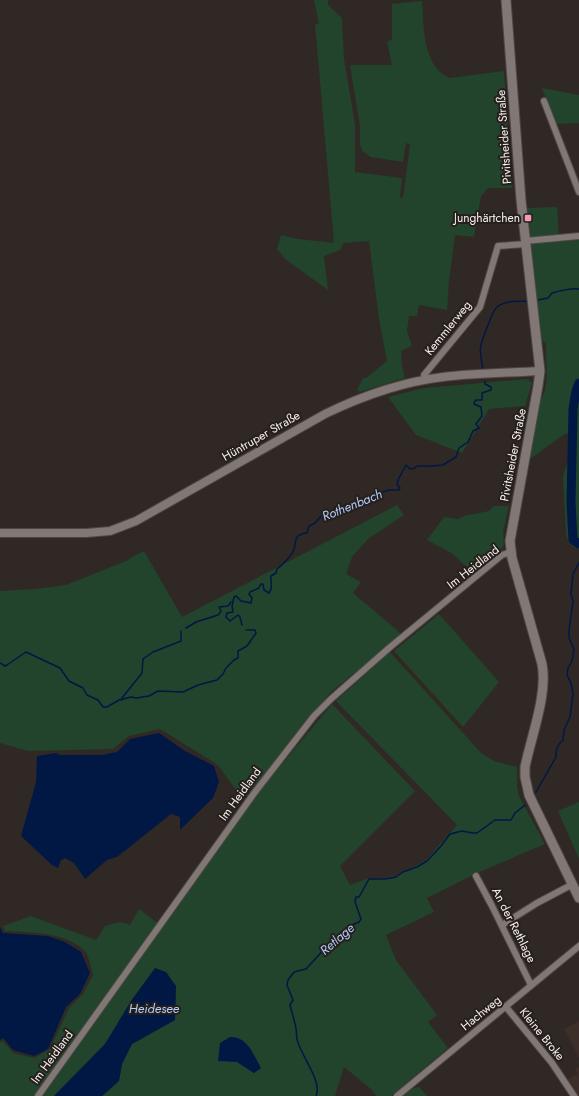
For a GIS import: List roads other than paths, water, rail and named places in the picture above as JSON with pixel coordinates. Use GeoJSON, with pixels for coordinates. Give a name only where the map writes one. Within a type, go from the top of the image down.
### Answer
{"type":"FeatureCollection","features":[{"type":"Feature","properties":{"kind":"main road","name":"Pivitsheider Straße"},"geometry":{"type":"LineString","coordinates":[[506,0],[521,200],[540,371],[512,530],[511,552],[544,678],[543,691],[525,767],[525,777],[529,795],[579,898]]}},
{"type":"Feature","properties":{"kind":"street"},"geometry":{"type":"LineString","coordinates":[[544,101],[579,192]]}},
{"type":"Feature","properties":{"kind":"street"},"geometry":{"type":"LineString","coordinates":[[525,242],[579,236]]}},
{"type":"Feature","properties":{"kind":"street","name":"Kemmlerweg"},"geometry":{"type":"LineString","coordinates":[[426,379],[424,375],[480,307],[498,246],[525,242]]}},
{"type":"Feature","properties":{"kind":"street","name":"Hüntruper Straße"},"geometry":{"type":"LineString","coordinates":[[0,532],[86,533],[110,531],[136,521],[336,408],[380,391],[426,379],[540,371]]}},
{"type":"Feature","properties":{"kind":"street","name":"Im Heidland"},"geometry":{"type":"LineString","coordinates":[[38,1096],[250,798],[314,716],[389,648],[502,555],[511,552]]}},
{"type":"Feature","properties":{"kind":"street","name":"An der Rethlage"},"geometry":{"type":"LineString","coordinates":[[476,876],[531,985]]}},
{"type":"Feature","properties":{"kind":"street"},"geometry":{"type":"LineString","coordinates":[[502,925],[537,903],[573,884]]}},
{"type":"Feature","properties":{"kind":"street","name":"Hachweg"},"geometry":{"type":"LineString","coordinates":[[397,1096],[579,946]]}},
{"type":"Feature","properties":{"kind":"street","name":"Kleine Broke"},"geometry":{"type":"LineString","coordinates":[[506,1007],[552,1063],[574,1096]]}},
{"type":"Feature","properties":{"kind":"water"},"geometry":{"type":"Polygon","coordinates":[[[159,733],[185,751],[214,766],[219,782],[213,798],[180,830],[180,817],[171,814],[117,857],[107,860],[85,879],[74,863],[65,858],[61,860],[58,868],[52,865],[21,836],[36,782],[37,756],[56,753],[60,755],[102,755],[117,752],[130,739],[159,733]]]}},
{"type":"Feature","properties":{"kind":"water"},"geometry":{"type":"Polygon","coordinates":[[[0,927],[3,933],[48,936],[65,942],[81,952],[90,973],[80,994],[66,1007],[48,1049],[34,1056],[13,1050],[3,1038],[0,1040],[0,927]]]}},
{"type":"Feature","properties":{"kind":"water","name":"Heidesee"},"geometry":{"type":"Polygon","coordinates":[[[155,968],[166,972],[176,986],[175,1020],[132,1044],[122,1064],[119,1081],[102,1096],[54,1096],[105,1044],[131,1001],[155,968]]]}},
{"type":"Feature","properties":{"kind":"water"},"geometry":{"type":"Polygon","coordinates":[[[230,1037],[246,1043],[261,1068],[254,1073],[237,1062],[218,1061],[220,1043],[230,1037]]]}},
{"type":"Feature","properties":{"kind":"waterway","name":"Rothenbach"},"geometry":{"type":"LineString","coordinates":[[538,300],[548,298],[555,292],[569,289],[579,289]]}},
{"type":"Feature","properties":{"kind":"waterway","name":"Rothenbach"},"geometry":{"type":"LineString","coordinates":[[483,369],[480,347],[496,308],[499,305],[506,303],[526,301]]}},
{"type":"Feature","properties":{"kind":"waterway","name":"Rothenbach"},"geometry":{"type":"LineString","coordinates":[[242,625],[238,615],[230,621],[226,617],[227,613],[233,612],[232,606],[234,597],[236,596],[241,601],[251,603],[252,598],[249,594],[250,592],[259,588],[261,584],[263,584],[264,590],[269,593],[272,587],[271,576],[276,573],[277,569],[293,552],[297,537],[307,533],[309,526],[315,523],[323,514],[329,515],[341,507],[364,502],[368,497],[380,495],[389,490],[399,490],[400,488],[397,484],[406,465],[410,469],[417,466],[443,465],[456,457],[459,448],[468,442],[473,431],[479,428],[476,424],[482,416],[481,407],[474,403],[476,400],[482,400],[482,393],[491,390],[491,387],[485,384],[485,381]]}},
{"type":"Feature","properties":{"kind":"waterway"},"geometry":{"type":"LineString","coordinates":[[579,383],[573,409],[571,502],[573,540],[579,544]]}},
{"type":"Feature","properties":{"kind":"waterway","name":"Retlage"},"geometry":{"type":"LineString","coordinates":[[536,792],[556,757],[557,748],[563,740],[564,730],[570,717],[573,694],[571,683],[567,675],[574,649],[569,638],[573,601],[571,594],[573,574],[579,563]]}},
{"type":"Feature","properties":{"kind":"waterway"},"geometry":{"type":"LineString","coordinates":[[186,628],[196,622],[218,615],[221,611],[219,607],[228,606],[231,602]]}},
{"type":"Feature","properties":{"kind":"waterway","name":"Rothenbach"},"geometry":{"type":"LineString","coordinates":[[0,663],[5,666],[26,652],[60,668],[69,681],[83,688],[87,695],[98,700],[103,707],[107,707],[119,700],[131,697],[136,698],[149,696],[158,691],[183,692],[198,685],[217,680],[226,668],[238,658],[238,651],[247,646],[256,633],[255,630],[246,630]]}},
{"type":"Feature","properties":{"kind":"waterway"},"geometry":{"type":"LineString","coordinates":[[122,700],[142,673],[143,659],[153,652],[181,641],[181,631]]}},
{"type":"Feature","properties":{"kind":"waterway","name":"Retlage"},"geometry":{"type":"LineString","coordinates":[[316,1096],[317,1090],[314,1075],[297,1038],[296,1026],[290,1005],[293,1000],[287,985],[288,980],[294,972],[306,969],[327,946],[334,944],[343,931],[349,926],[359,922],[361,919],[355,902],[356,897],[359,897],[369,879],[396,877],[403,872],[417,867],[427,861],[450,834],[462,831],[477,833],[495,820],[511,820],[515,813],[525,805]]}},
{"type":"Feature","properties":{"kind":"place","name":"Junghärtchen"},"geometry":{"type":"Point","coordinates":[528,218]}}]}
